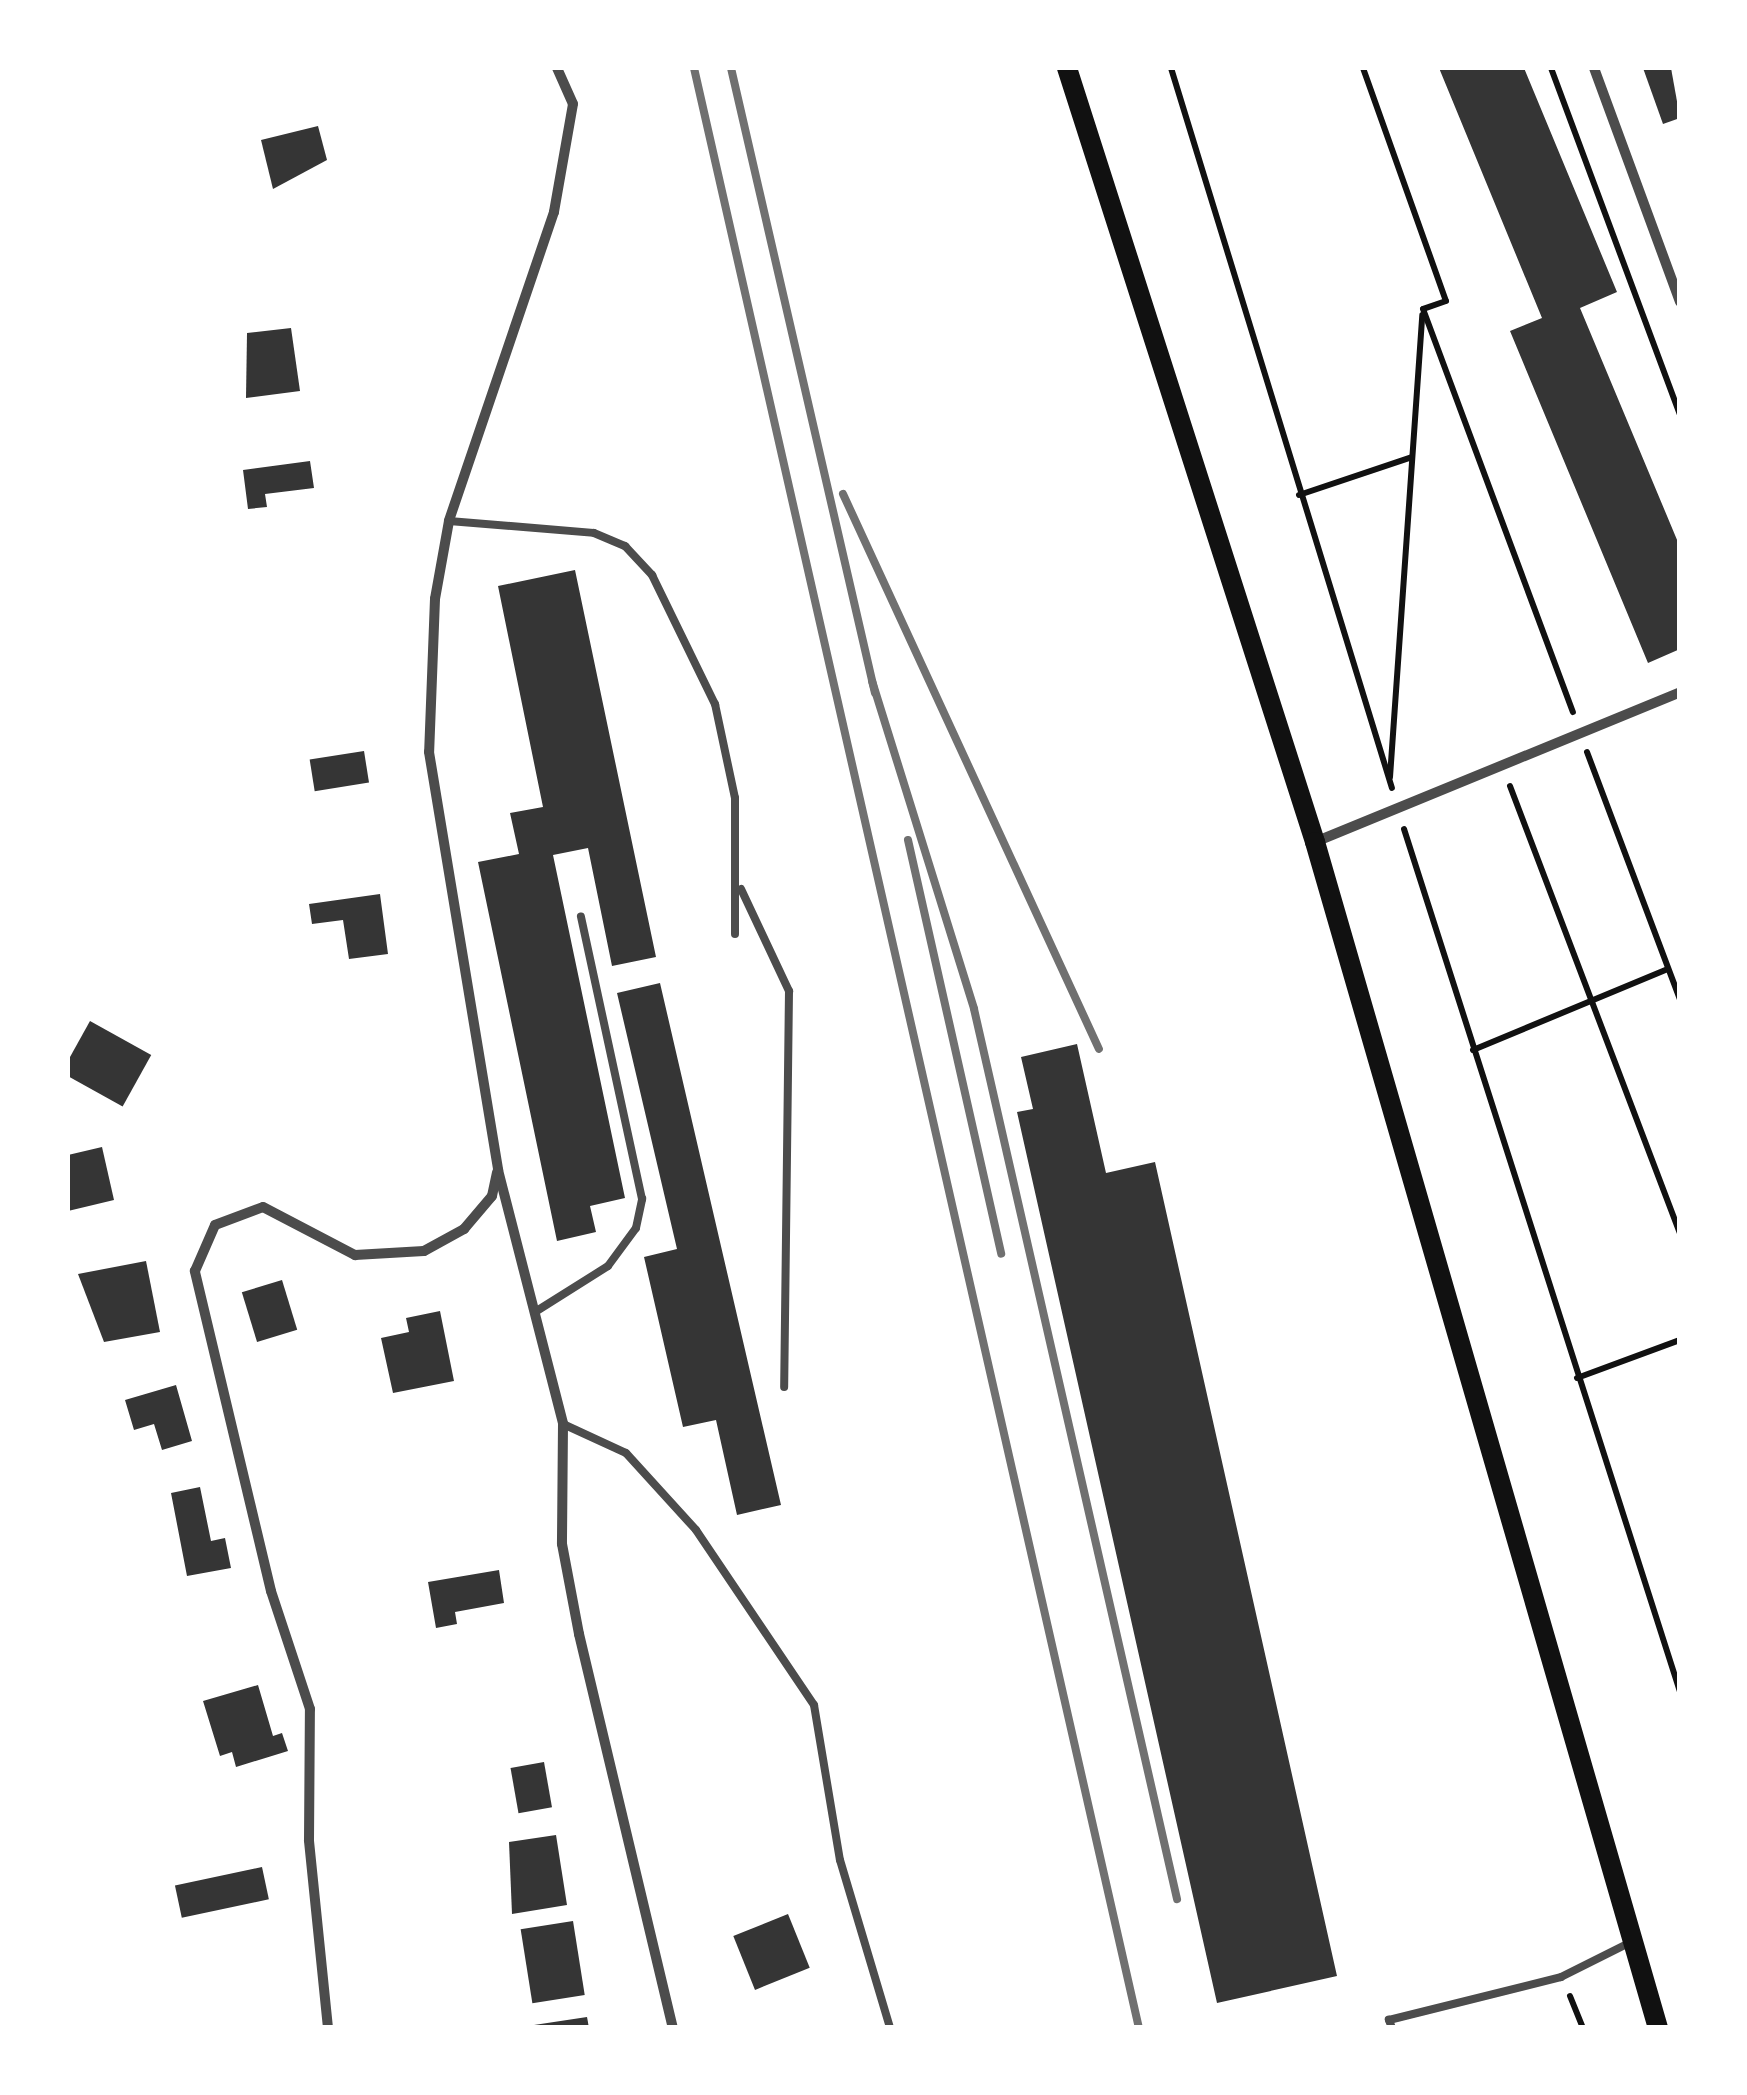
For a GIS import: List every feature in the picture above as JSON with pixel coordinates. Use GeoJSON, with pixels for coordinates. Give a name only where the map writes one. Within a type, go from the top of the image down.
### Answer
{"type":"FeatureCollection","features":[{"type":"Feature","properties":{"kind":"main road"},"geometry":{"type":"LineString","coordinates":[[1067,68],[1315,842],[1629,1943],[1658,2028]]}},
{"type":"Feature","properties":{"kind":"street"},"geometry":{"type":"LineString","coordinates":[[558,68],[573,104],[554,212],[449,521],[435,599],[429,752],[498,1170],[562,1424],[562,1544],[674,2028]]}},
{"type":"Feature","properties":{"kind":"street"},"geometry":{"type":"LineString","coordinates":[[1594,68],[1680,302]]}},
{"type":"Feature","properties":{"kind":"street"},"geometry":{"type":"LineString","coordinates":[[1315,842],[1680,692]]}},
{"type":"Feature","properties":{"kind":"street"},"geometry":{"type":"LineString","coordinates":[[328,2028],[309,1840],[310,1709],[270,1592],[195,1272],[215,1226],[263,1207],[354,1255],[424,1251],[464,1228],[492,1196],[498,1170]]}},
{"type":"Feature","properties":{"kind":"lane"},"geometry":{"type":"LineString","coordinates":[[449,521],[594,533],[625,546],[652,575],[715,704],[741,889],[735,934]]}},
{"type":"Feature","properties":{"kind":"lane"},"geometry":{"type":"LineString","coordinates":[[741,889],[789,990],[784,1386]]}},
{"type":"Feature","properties":{"kind":"lane"},"geometry":{"type":"LineString","coordinates":[[535,1312],[608,1266],[636,1228],[642,1199],[581,916]]}},
{"type":"Feature","properties":{"kind":"lane"},"geometry":{"type":"LineString","coordinates":[[562,1424],[626,1453],[696,1530],[814,1704],[840,1860],[890,2028]]}},
{"type":"Feature","properties":{"kind":"lane"},"geometry":{"type":"LineString","coordinates":[[1392,2028],[1390,2020],[1561,1977],[1629,1943]]}},
{"type":"Feature","properties":{"kind":"path"},"geometry":{"type":"LineString","coordinates":[[1171,68],[1472,1050],[1680,1692]]}},
{"type":"Feature","properties":{"kind":"path"},"geometry":{"type":"LineString","coordinates":[[1363,68],[1446,301],[1422,309]]}},
{"type":"Feature","properties":{"kind":"path"},"geometry":{"type":"LineString","coordinates":[[1551,68],[1680,415]]}},
{"type":"Feature","properties":{"kind":"path"},"geometry":{"type":"LineString","coordinates":[[1390,781],[1422,309]]}},
{"type":"Feature","properties":{"kind":"path"},"geometry":{"type":"LineString","coordinates":[[1422,309],[1680,999]]}},
{"type":"Feature","properties":{"kind":"path"},"geometry":{"type":"LineString","coordinates":[[1299,495],[1412,457]]}},
{"type":"Feature","properties":{"kind":"path"},"geometry":{"type":"LineString","coordinates":[[1502,765],[1680,1234]]}},
{"type":"Feature","properties":{"kind":"path"},"geometry":{"type":"LineString","coordinates":[[1472,1050],[1668,969]]}},
{"type":"Feature","properties":{"kind":"path"},"geometry":{"type":"LineString","coordinates":[[1577,1378],[1680,1340]]}},
{"type":"Feature","properties":{"kind":"path"},"geometry":{"type":"LineString","coordinates":[[1561,1977],[1583,2028]]}},
{"type":"Feature","properties":{"kind":"building"},"geometry":{"type":"Polygon","coordinates":[[[1439,68],[1524,68],[1617,292],[1580,308],[1680,547],[1680,649],[1648,663],[1510,331],[1542,318],[1439,68]]]}},
{"type":"Feature","properties":{"kind":"building"},"geometry":{"type":"Polygon","coordinates":[[[1643,68],[1671,68],[1680,118],[1663,124],[1643,68]]]}},
{"type":"Feature","properties":{"kind":"building"},"geometry":{"type":"Polygon","coordinates":[[[318,126],[327,160],[273,189],[261,140],[318,126]]]}},
{"type":"Feature","properties":{"kind":"building"},"geometry":{"type":"Polygon","coordinates":[[[291,328],[300,391],[246,398],[247,333],[291,328]]]}},
{"type":"Feature","properties":{"kind":"building"},"geometry":{"type":"Polygon","coordinates":[[[310,461],[314,488],[265,494],[267,507],[248,509],[243,470],[310,461]]]}},
{"type":"Feature","properties":{"kind":"building"},"geometry":{"type":"Polygon","coordinates":[[[575,570],[656,957],[612,966],[588,848],[553,855],[625,1198],[590,1206],[596,1232],[557,1241],[478,862],[519,854],[510,813],[543,807],[498,586],[575,570]]]}},
{"type":"Feature","properties":{"kind":"building"},"geometry":{"type":"Polygon","coordinates":[[[364,751],[369,783],[315,791],[310,760],[364,751]]]}},
{"type":"Feature","properties":{"kind":"building"},"geometry":{"type":"Polygon","coordinates":[[[380,894],[388,954],[349,959],[343,920],[312,924],[309,904],[380,894]]]}},
{"type":"Feature","properties":{"kind":"building"},"geometry":{"type":"Polygon","coordinates":[[[660,983],[781,1505],[737,1515],[716,1420],[683,1427],[644,1257],[677,1249],[617,993],[660,983]]]}},
{"type":"Feature","properties":{"kind":"building"},"geometry":{"type":"Polygon","coordinates":[[[90,1021],[151,1055],[123,1107],[68,1076],[68,1061],[90,1021]]]}},
{"type":"Feature","properties":{"kind":"building"},"geometry":{"type":"Polygon","coordinates":[[[1077,1044],[1106,1173],[1155,1162],[1337,1976],[1217,2003],[1017,1112],[1033,1109],[1021,1057],[1077,1044]]]}},
{"type":"Feature","properties":{"kind":"building"},"geometry":{"type":"Polygon","coordinates":[[[102,1147],[114,1200],[68,1211],[68,1155],[102,1147]]]}},
{"type":"Feature","properties":{"kind":"building"},"geometry":{"type":"Polygon","coordinates":[[[146,1261],[160,1332],[104,1342],[78,1274],[146,1261]]]}},
{"type":"Feature","properties":{"kind":"building"},"geometry":{"type":"Polygon","coordinates":[[[282,1280],[297,1330],[257,1342],[242,1292],[282,1280]]]}},
{"type":"Feature","properties":{"kind":"building"},"geometry":{"type":"Polygon","coordinates":[[[440,1311],[454,1381],[393,1393],[381,1338],[409,1332],[406,1318],[440,1311]]]}},
{"type":"Feature","properties":{"kind":"building"},"geometry":{"type":"Polygon","coordinates":[[[176,1385],[192,1441],[162,1450],[154,1424],[134,1430],[125,1400],[176,1385]]]}},
{"type":"Feature","properties":{"kind":"building"},"geometry":{"type":"Polygon","coordinates":[[[200,1487],[211,1541],[225,1538],[231,1568],[187,1576],[171,1493],[200,1487]]]}},
{"type":"Feature","properties":{"kind":"building"},"geometry":{"type":"Polygon","coordinates":[[[499,1570],[504,1603],[455,1612],[457,1624],[436,1628],[428,1582],[499,1570]]]}},
{"type":"Feature","properties":{"kind":"building"},"geometry":{"type":"Polygon","coordinates":[[[258,1685],[273,1736],[282,1733],[288,1751],[236,1767],[232,1752],[220,1756],[203,1701],[258,1685]]]}},
{"type":"Feature","properties":{"kind":"building"},"geometry":{"type":"Polygon","coordinates":[[[544,1762],[552,1807],[519,1813],[511,1768],[544,1762]]]}},
{"type":"Feature","properties":{"kind":"building"},"geometry":{"type":"Polygon","coordinates":[[[556,1835],[567,1905],[512,1914],[509,1842],[556,1835]]]}},
{"type":"Feature","properties":{"kind":"building"},"geometry":{"type":"Polygon","coordinates":[[[262,1867],[269,1899],[182,1918],[175,1886],[262,1867]]]}},
{"type":"Feature","properties":{"kind":"building"},"geometry":{"type":"Polygon","coordinates":[[[788,1914],[810,1968],[755,1990],[733,1936],[788,1914]]]}},
{"type":"Feature","properties":{"kind":"building"},"geometry":{"type":"Polygon","coordinates":[[[573,1921],[585,1995],[532,2003],[521,1929],[573,1921]]]}},
{"type":"Feature","properties":{"kind":"building"},"geometry":{"type":"Polygon","coordinates":[[[587,2017],[589,2028],[534,2028],[534,2025],[587,2017]]]}},
{"type":"Feature","properties":{"kind":"railway"},"geometry":{"type":"LineString","coordinates":[[694,68],[1139,2028]]}},
{"type":"Feature","properties":{"kind":"railway"},"geometry":{"type":"LineString","coordinates":[[731,68],[875,693]]}},
{"type":"Feature","properties":{"kind":"railway"},"geometry":{"type":"LineString","coordinates":[[843,494],[1099,1049]]}},
{"type":"Feature","properties":{"kind":"railway"},"geometry":{"type":"LineString","coordinates":[[872,681],[974,1009],[1177,1899]]}},
{"type":"Feature","properties":{"kind":"railway"},"geometry":{"type":"LineString","coordinates":[[908,840],[1001,1254]]}}]}
